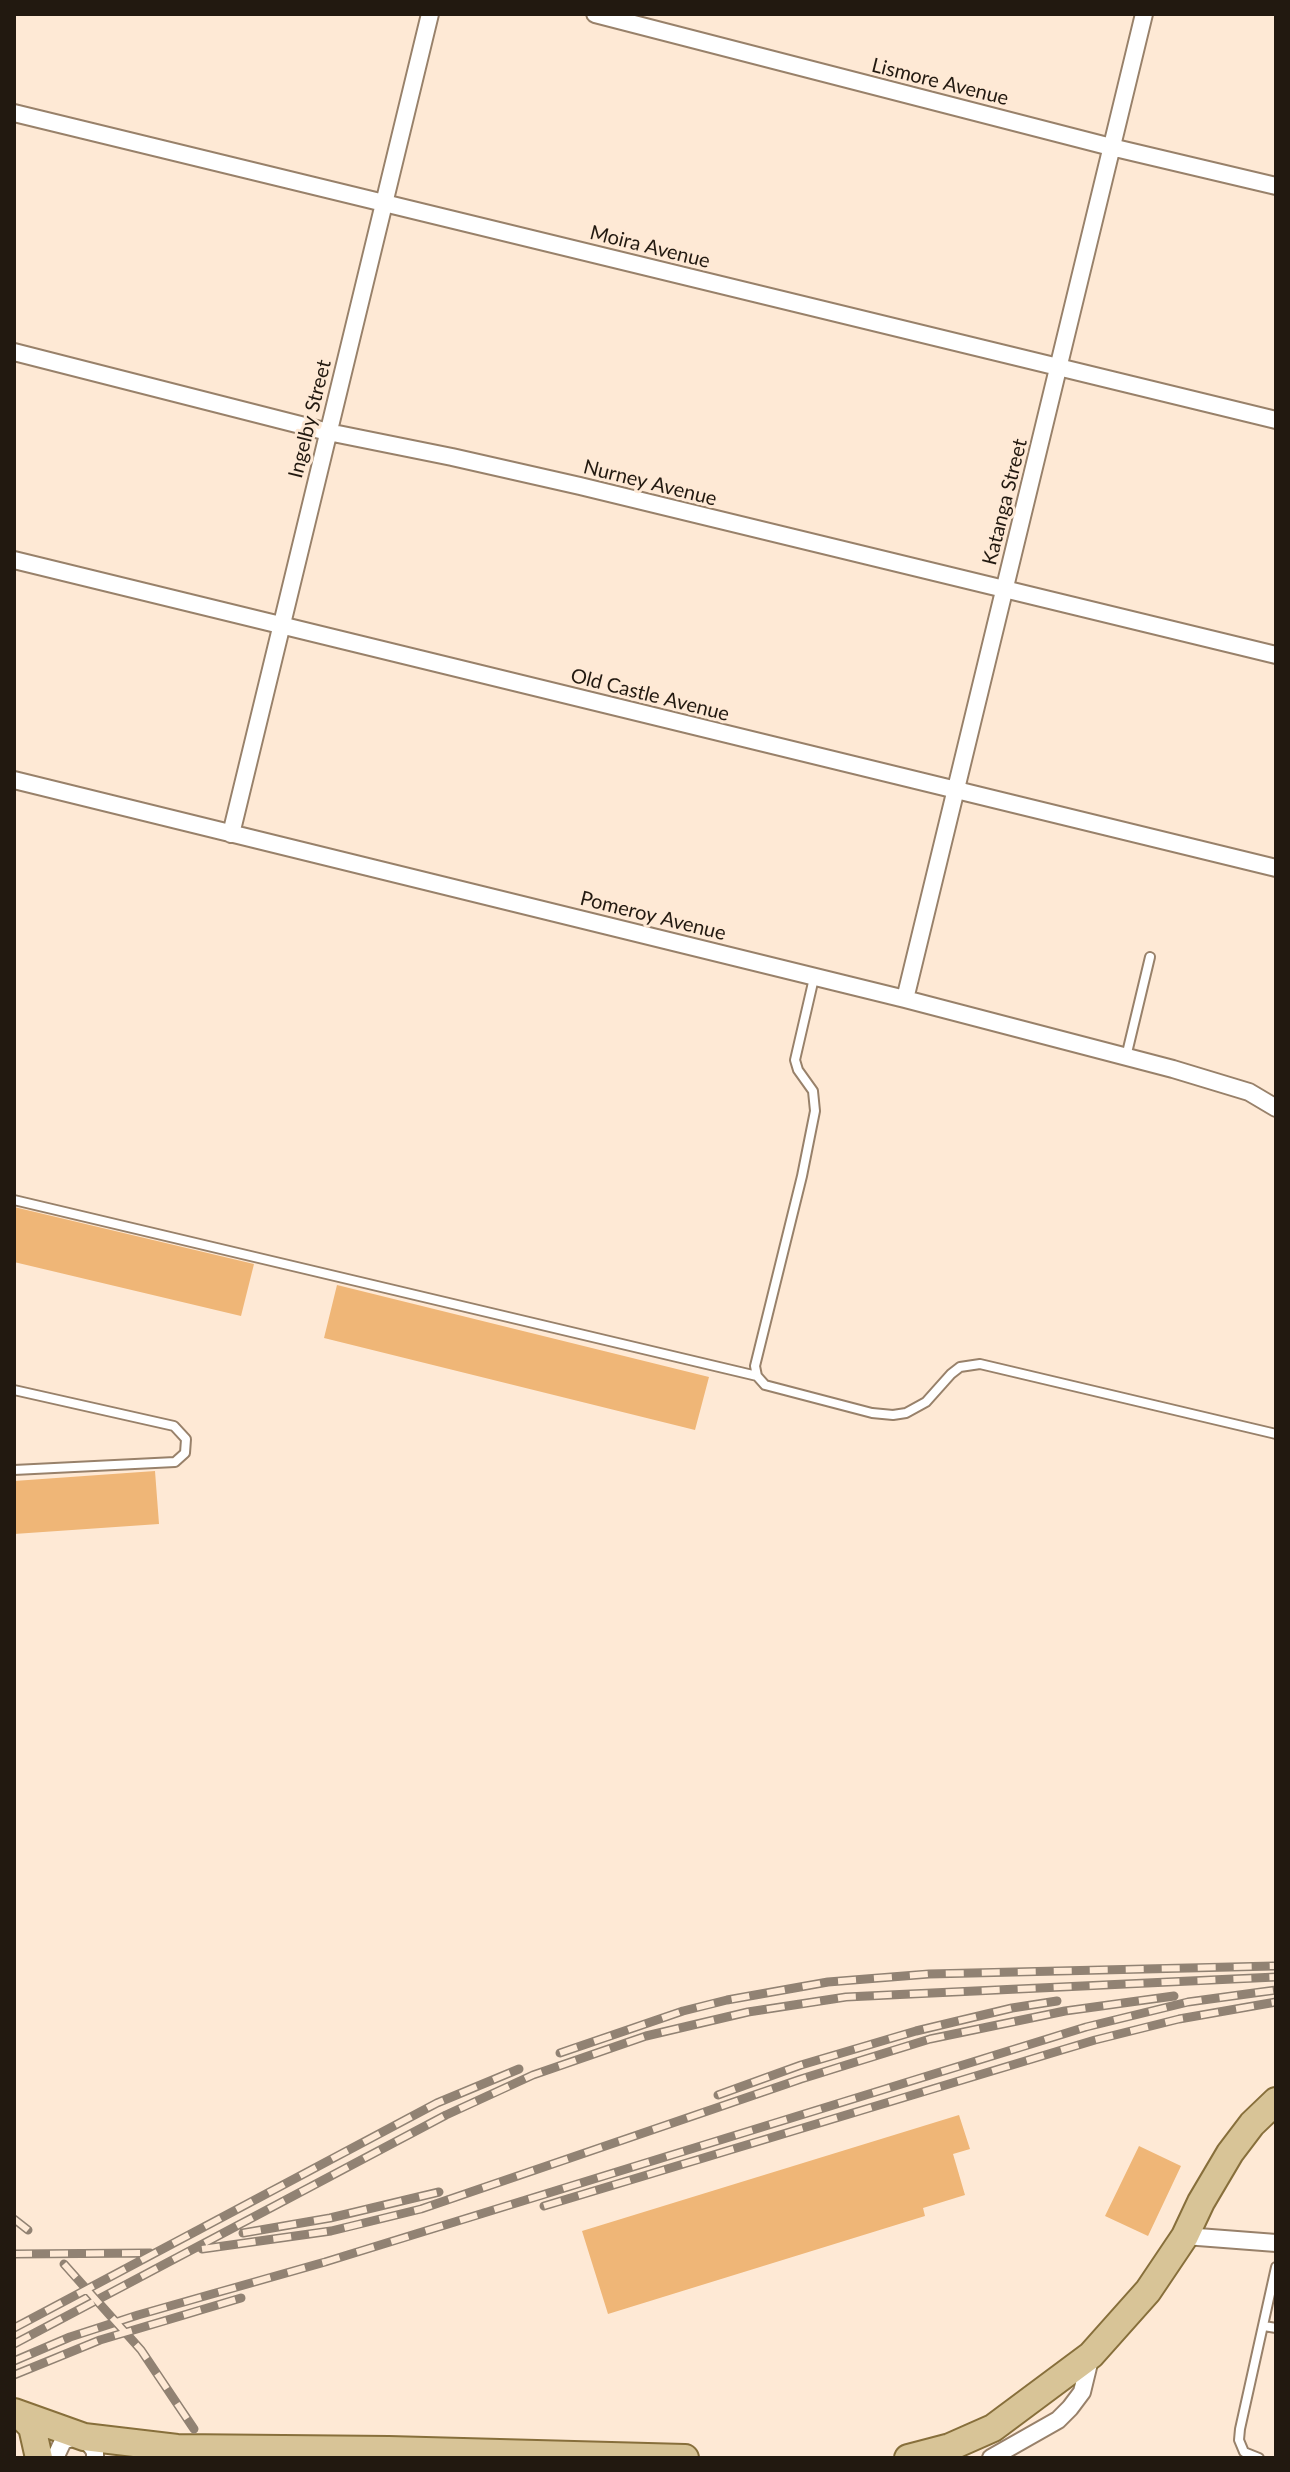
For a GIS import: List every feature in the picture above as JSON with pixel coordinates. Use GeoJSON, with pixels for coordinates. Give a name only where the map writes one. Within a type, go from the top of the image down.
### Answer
{"type":"FeatureCollection","features":[{"type":"Feature","properties":{"kind":"main road"},"geometry":{"type":"LineString","coordinates":[[908,2458],[942,2450],[993,2428],[1091,2355],[1148,2291],[1185,2236],[1230,2153],[1252,2124],[1276,2101]]}},
{"type":"Feature","properties":{"kind":"main road"},"geometry":{"type":"LineString","coordinates":[[17,2413],[86,2444],[685,2458]]}},
{"type":"Feature","properties":{"kind":"main road"},"geometry":{"type":"LineString","coordinates":[[17,2413],[32,2427],[39,2458]]}},
{"type":"Feature","properties":{"kind":"main road"},"geometry":{"type":"LineString","coordinates":[[326,2458],[389,2450]]}},
{"type":"Feature","properties":{"kind":"street","name":"Ingelby Street"},"geometry":{"type":"LineString","coordinates":[[231,834],[430,14]]}},
{"type":"Feature","properties":{"kind":"street","name":"Lismore Avenue"},"geometry":{"type":"LineString","coordinates":[[595,14],[1111,147],[1276,186]]}},
{"type":"Feature","properties":{"kind":"street","name":"Katanga Street"},"geometry":{"type":"LineString","coordinates":[[905,999],[1144,14]]}},
{"type":"Feature","properties":{"kind":"street","name":"Moira Avenue"},"geometry":{"type":"LineString","coordinates":[[14,113],[1276,420]]}},
{"type":"Feature","properties":{"kind":"street","name":"Nurney Avenue"},"geometry":{"type":"LineString","coordinates":[[14,352],[328,432],[537,476],[1276,655]]}},
{"type":"Feature","properties":{"kind":"street","name":"Old Castle Avenue"},"geometry":{"type":"LineString","coordinates":[[14,560],[1276,868]]}},
{"type":"Feature","properties":{"kind":"street","name":"Pomeroy Avenue"},"geometry":{"type":"LineString","coordinates":[[14,780],[905,999],[1249,1092],[1276,1108]]}},
{"type":"Feature","properties":{"kind":"street"},"geometry":{"type":"LineString","coordinates":[[1185,2236],[1276,2243]]}},
{"type":"Feature","properties":{"kind":"street"},"geometry":{"type":"LineString","coordinates":[[991,2458],[1058,2420],[1070,2408],[1082,2392],[1091,2355]]}},
{"type":"Feature","properties":{"kind":"street"},"geometry":{"type":"LineString","coordinates":[[55,2458],[63,2441],[86,2444]]}},
{"type":"Feature","properties":{"kind":"lane"},"geometry":{"type":"LineString","coordinates":[[1126,1057],[1150,957]]}},
{"type":"Feature","properties":{"kind":"lane"},"geometry":{"type":"LineString","coordinates":[[815,977],[795,1060],[798,1070],[813,1091],[815,1111],[755,1366],[757,1376],[765,1385],[872,1413],[893,1415],[906,1413],[926,1402],[960,1367],[980,1364],[1276,1434]]}},
{"type":"Feature","properties":{"kind":"lane"},"geometry":{"type":"LineString","coordinates":[[14,1200],[757,1376]]}},
{"type":"Feature","properties":{"kind":"lane"},"geometry":{"type":"LineString","coordinates":[[14,1390],[174,1426],[186,1439],[185,1453],[175,1462],[14,1470]]}},
{"type":"Feature","properties":{"kind":"lane"},"geometry":{"type":"LineString","coordinates":[[1259,2458],[1244,2452],[1239,2440],[1276,2267]]}},
{"type":"Feature","properties":{"kind":"lane"},"geometry":{"type":"LineString","coordinates":[[1264,2326],[1276,2328]]}},
{"type":"Feature","properties":{"kind":"building"},"geometry":{"type":"Polygon","coordinates":[[[14,1207],[254,1264],[241,1316],[14,1262],[14,1207]]]}},
{"type":"Feature","properties":{"kind":"building"},"geometry":{"type":"Polygon","coordinates":[[[337,1285],[709,1377],[695,1430],[324,1338],[337,1285]]]}},
{"type":"Feature","properties":{"kind":"building"},"geometry":{"type":"Polygon","coordinates":[[[155,1471],[159,1524],[14,1534],[14,1481],[155,1471]]]}},
{"type":"Feature","properties":{"kind":"building"},"geometry":{"type":"Polygon","coordinates":[[[959,2115],[970,2149],[953,2154],[965,2195],[923,2208],[925,2216],[608,2314],[582,2231],[959,2115]]]}},
{"type":"Feature","properties":{"kind":"building"},"geometry":{"type":"Polygon","coordinates":[[[1139,2146],[1181,2166],[1148,2236],[1105,2216],[1139,2146]]]}},
{"type":"Feature","properties":{"kind":"railway"},"geometry":{"type":"LineString","coordinates":[[560,2053],[683,2011],[828,1982],[929,1974],[1274,1966]]}},
{"type":"Feature","properties":{"kind":"railway"},"geometry":{"type":"LineString","coordinates":[[14,2344],[446,2115],[533,2075],[646,2036],[748,2012],[846,1997],[1276,1977]]}},
{"type":"Feature","properties":{"kind":"railway"},"geometry":{"type":"LineString","coordinates":[[14,2361],[70,2337],[138,2315],[325,2262],[1086,2027],[1188,2002],[1276,1990]]}},
{"type":"Feature","properties":{"kind":"railway"},"geometry":{"type":"LineString","coordinates":[[202,2249],[331,2231],[421,2209],[801,2079],[930,2039],[1065,2011],[1174,1996]]}},
{"type":"Feature","properties":{"kind":"railway"},"geometry":{"type":"LineString","coordinates":[[718,2095],[801,2065],[916,2031],[1012,2008],[1057,2001]]}},
{"type":"Feature","properties":{"kind":"railway"},"geometry":{"type":"LineString","coordinates":[[544,2206],[1095,2040],[1179,2019],[1276,2002]]}},
{"type":"Feature","properties":{"kind":"railway"},"geometry":{"type":"LineString","coordinates":[[14,2328],[437,2103],[519,2069]]}},
{"type":"Feature","properties":{"kind":"railway"},"geometry":{"type":"LineString","coordinates":[[243,2233],[330,2218],[439,2192]]}},
{"type":"Feature","properties":{"kind":"railway"},"geometry":{"type":"LineString","coordinates":[[14,2219],[28,2230]]}},
{"type":"Feature","properties":{"kind":"railway"},"geometry":{"type":"LineString","coordinates":[[14,2254],[150,2253]]}},
{"type":"Feature","properties":{"kind":"railway"},"geometry":{"type":"LineString","coordinates":[[64,2264],[141,2350],[194,2429]]}},
{"type":"Feature","properties":{"kind":"railway"},"geometry":{"type":"LineString","coordinates":[[14,2375],[100,2340],[241,2298]]}}]}
